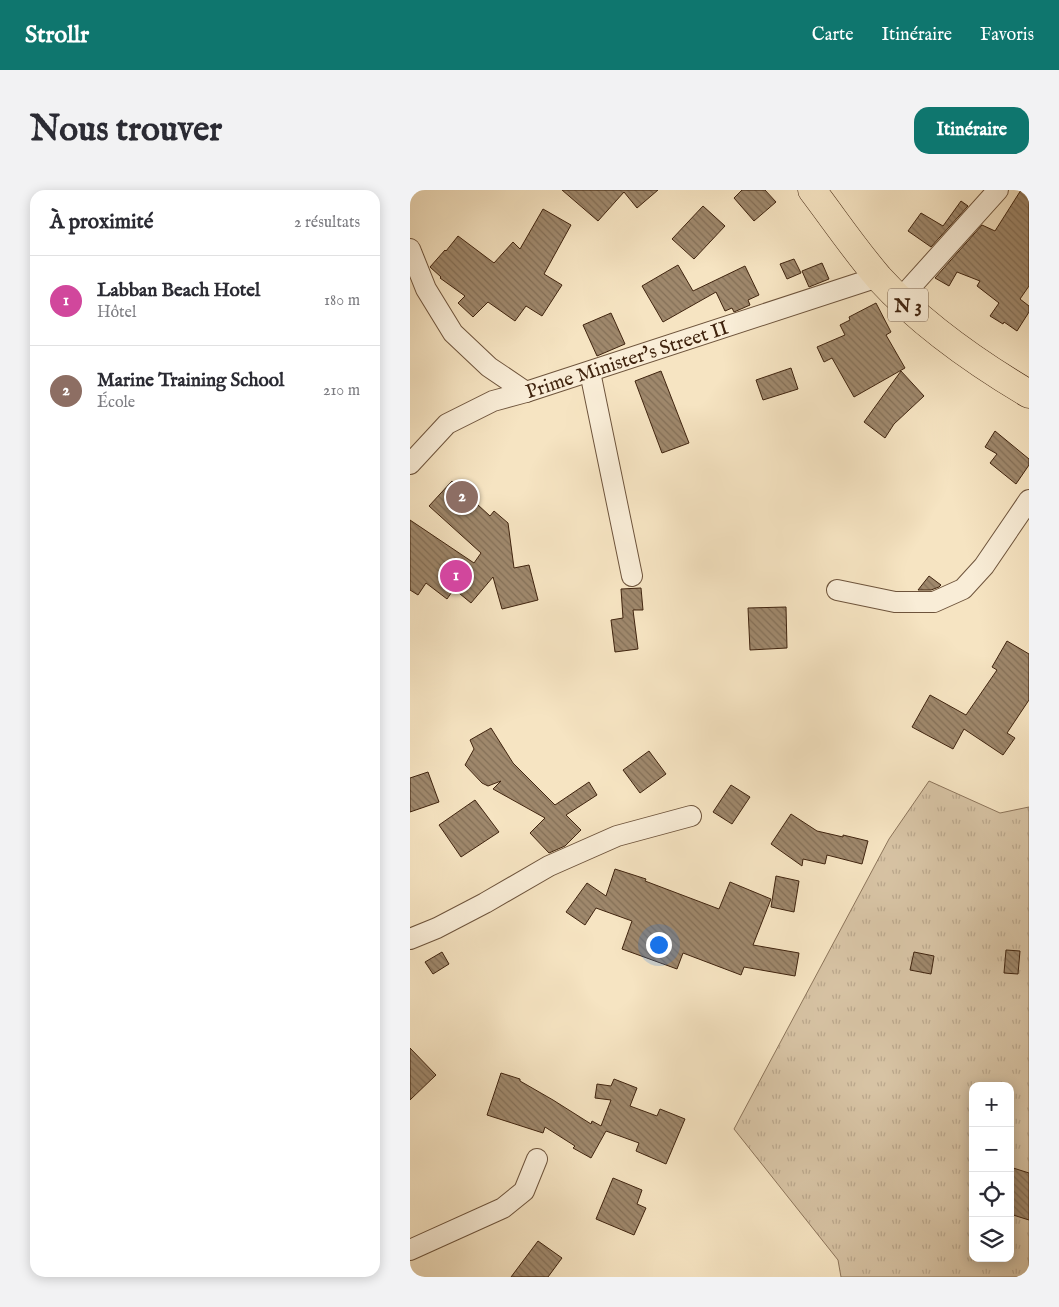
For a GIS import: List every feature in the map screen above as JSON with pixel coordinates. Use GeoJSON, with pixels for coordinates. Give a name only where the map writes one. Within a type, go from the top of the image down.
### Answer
{"type":"FeatureCollection","features":[{"type":"Feature","properties":{"kind":"highway","name":"N 3"},"geometry":{"type":"LineString","coordinates":[[812,190],[878,277],[900,298],[946,338],[999,376],[1029,394]]}},
{"type":"Feature","properties":{"kind":"street"},"geometry":{"type":"LineString","coordinates":[[900,298],[998,190]]}},
{"type":"Feature","properties":{"kind":"street","name":"Prime Minister's Street II"},"geometry":{"type":"LineString","coordinates":[[410,249],[426,289],[453,333],[489,367],[526,392],[878,277]]}},
{"type":"Feature","properties":{"kind":"street"},"geometry":{"type":"LineString","coordinates":[[590,372],[632,576]]}},
{"type":"Feature","properties":{"kind":"street"},"geometry":{"type":"LineString","coordinates":[[410,464],[447,424],[493,401],[526,392]]}},
{"type":"Feature","properties":{"kind":"street"},"geometry":{"type":"LineString","coordinates":[[837,590],[895,602],[934,602],[963,589],[984,566],[1029,500]]}},
{"type":"Feature","properties":{"kind":"street"},"geometry":{"type":"LineString","coordinates":[[410,939],[437,928],[485,903],[549,866],[617,836],[691,816]]}},
{"type":"Feature","properties":{"kind":"street"},"geometry":{"type":"LineString","coordinates":[[410,1250],[503,1208],[524,1190],[537,1159]]}},
{"type":"Feature","properties":{"kind":"green space"},"geometry":{"type":"Polygon","coordinates":[[[929,781],[1000,813],[1029,807],[1029,1277],[841,1277],[838,1260],[734,1129],[889,839],[929,781]]]}},
{"type":"Feature","properties":{"kind":"building"},"geometry":{"type":"Polygon","coordinates":[[[562,190],[658,190],[637,208],[624,192],[598,221],[562,190]]]}},
{"type":"Feature","properties":{"kind":"building"},"geometry":{"type":"Polygon","coordinates":[[[742,190],[765,190],[776,202],[754,221],[734,198],[742,190]]]}},
{"type":"Feature","properties":{"kind":"building"},"geometry":{"type":"Polygon","coordinates":[[[1021,190],[1029,190],[1029,286],[1020,299],[1029,306],[1029,312],[1017,331],[1004,322],[1003,324],[990,316],[999,303],[977,286],[980,281],[957,272],[949,286],[935,278],[982,225],[995,231],[1021,190]]]}},
{"type":"Feature","properties":{"kind":"building"},"geometry":{"type":"Polygon","coordinates":[[[961,201],[968,206],[931,247],[908,231],[921,213],[943,226],[961,201]]]}},
{"type":"Feature","properties":{"kind":"building"},"geometry":{"type":"Polygon","coordinates":[[[703,206],[725,226],[694,259],[672,239],[703,206]]]}},
{"type":"Feature","properties":{"kind":"building"},"geometry":{"type":"Polygon","coordinates":[[[543,209],[571,225],[544,274],[562,285],[542,316],[526,306],[515,321],[488,302],[473,317],[458,303],[465,296],[440,278],[430,267],[458,236],[494,263],[513,242],[520,249],[543,209]]]}},
{"type":"Feature","properties":{"kind":"building"},"geometry":{"type":"Polygon","coordinates":[[[794,259],[801,273],[787,279],[780,264],[794,259]]]}},
{"type":"Feature","properties":{"kind":"building"},"geometry":{"type":"Polygon","coordinates":[[[822,263],[829,279],[809,287],[802,271],[822,263]]]}},
{"type":"Feature","properties":{"kind":"building"},"geometry":{"type":"Polygon","coordinates":[[[678,265],[693,291],[745,266],[759,295],[748,300],[750,305],[734,312],[732,308],[725,311],[716,292],[663,322],[642,286],[678,265]]]}},
{"type":"Feature","properties":{"kind":"building"},"geometry":{"type":"Polygon","coordinates":[[[876,303],[891,332],[886,335],[905,368],[854,397],[832,358],[824,362],[817,347],[845,335],[840,325],[850,320],[849,317],[876,303]]]}},
{"type":"Feature","properties":{"kind":"building"},"geometry":{"type":"Polygon","coordinates":[[[611,313],[625,344],[597,356],[583,325],[611,313]]]}},
{"type":"Feature","properties":{"kind":"building"},"geometry":{"type":"Polygon","coordinates":[[[791,368],[798,389],[763,400],[756,380],[791,368]]]}},
{"type":"Feature","properties":{"kind":"building"},"geometry":{"type":"Polygon","coordinates":[[[661,371],[689,443],[662,453],[635,381],[661,371]]]}},
{"type":"Feature","properties":{"kind":"building"},"geometry":{"type":"Polygon","coordinates":[[[901,371],[924,396],[894,424],[885,438],[864,422],[901,371]]]}},
{"type":"Feature","properties":{"kind":"building"},"geometry":{"type":"Polygon","coordinates":[[[995,431],[1029,459],[1029,465],[1016,484],[990,463],[997,454],[985,447],[995,431]]]}},
{"type":"Feature","properties":{"kind":"building"},"geometry":{"type":"Polygon","coordinates":[[[452,481],[490,516],[494,511],[508,523],[514,568],[529,565],[538,600],[502,609],[493,577],[471,603],[454,589],[447,599],[426,583],[418,595],[410,590],[410,520],[474,563],[481,553],[429,506],[452,481]]]}},
{"type":"Feature","properties":{"kind":"building"},"geometry":{"type":"Polygon","coordinates":[[[929,576],[941,585],[931,590],[918,590],[929,576]]]}},
{"type":"Feature","properties":{"kind":"building"},"geometry":{"type":"Polygon","coordinates":[[[641,588],[643,610],[633,610],[638,649],[615,652],[611,620],[623,618],[621,589],[641,588]]]}},
{"type":"Feature","properties":{"kind":"building"},"geometry":{"type":"Polygon","coordinates":[[[786,607],[787,648],[750,650],[748,608],[786,607]]]}},
{"type":"Feature","properties":{"kind":"building"},"geometry":{"type":"Polygon","coordinates":[[[1007,641],[1029,654],[1029,700],[1007,733],[1015,738],[1003,755],[964,729],[953,749],[912,727],[930,695],[966,715],[997,670],[992,667],[1007,641]]]}},
{"type":"Feature","properties":{"kind":"building"},"geometry":{"type":"Polygon","coordinates":[[[491,728],[513,763],[555,805],[589,782],[597,795],[566,815],[581,830],[565,846],[549,853],[530,833],[545,818],[493,789],[501,781],[488,786],[482,783],[465,765],[474,749],[470,740],[491,728]]]}},
{"type":"Feature","properties":{"kind":"building"},"geometry":{"type":"Polygon","coordinates":[[[649,751],[666,774],[640,793],[623,770],[649,751]]]}},
{"type":"Feature","properties":{"kind":"building"},"geometry":{"type":"Polygon","coordinates":[[[428,772],[439,802],[410,812],[410,778],[428,772]]]}},
{"type":"Feature","properties":{"kind":"building"},"geometry":{"type":"Polygon","coordinates":[[[731,785],[750,797],[732,824],[713,812],[731,785]]]}},
{"type":"Feature","properties":{"kind":"building"},"geometry":{"type":"Polygon","coordinates":[[[475,800],[499,832],[461,857],[439,825],[475,800]]]}},
{"type":"Feature","properties":{"kind":"building"},"geometry":{"type":"Polygon","coordinates":[[[791,814],[817,831],[868,841],[862,864],[827,855],[825,864],[803,859],[802,866],[771,844],[791,814]]]}},
{"type":"Feature","properties":{"kind":"building"},"geometry":{"type":"Polygon","coordinates":[[[615,869],[646,879],[645,881],[719,909],[730,882],[771,899],[753,945],[799,953],[795,976],[744,967],[741,975],[683,953],[677,969],[622,949],[632,921],[596,908],[585,925],[566,912],[587,883],[606,896],[615,869]]]}},
{"type":"Feature","properties":{"kind":"building"},"geometry":{"type":"Polygon","coordinates":[[[776,876],[799,881],[794,912],[771,907],[776,876]]]}},
{"type":"Feature","properties":{"kind":"building"},"geometry":{"type":"Polygon","coordinates":[[[1006,950],[1020,951],[1018,974],[1004,973],[1006,950]]]}},
{"type":"Feature","properties":{"kind":"building"},"geometry":{"type":"Polygon","coordinates":[[[442,952],[449,964],[433,974],[425,962],[442,952]]]}},
{"type":"Feature","properties":{"kind":"building"},"geometry":{"type":"Polygon","coordinates":[[[914,952],[934,956],[931,974],[910,970],[914,952]]]}},
{"type":"Feature","properties":{"kind":"building"},"geometry":{"type":"Polygon","coordinates":[[[410,1048],[436,1075],[410,1100],[410,1048]]]}},
{"type":"Feature","properties":{"kind":"building"},"geometry":{"type":"Polygon","coordinates":[[[501,1073],[520,1079],[520,1081],[591,1124],[592,1121],[601,1126],[611,1100],[595,1098],[597,1084],[611,1086],[614,1079],[637,1088],[630,1106],[657,1116],[660,1109],[685,1119],[666,1164],[636,1151],[639,1143],[606,1131],[591,1158],[573,1148],[575,1146],[545,1127],[543,1133],[487,1115],[501,1073]]]}},
{"type":"Feature","properties":{"kind":"building"},"geometry":{"type":"Polygon","coordinates":[[[1014,1168],[1029,1173],[1029,1220],[1014,1215],[1014,1168]]]}},
{"type":"Feature","properties":{"kind":"building"},"geometry":{"type":"Polygon","coordinates":[[[613,1178],[642,1190],[637,1204],[646,1208],[634,1235],[596,1219],[613,1178]]]}},
{"type":"Feature","properties":{"kind":"building"},"geometry":{"type":"Polygon","coordinates":[[[538,1241],[562,1258],[548,1277],[511,1277],[538,1241]]]}},
{"type":"Feature","properties":{"kind":"place","name":"Marine Training School"},"geometry":{"type":"Point","coordinates":[462,497]}},
{"type":"Feature","properties":{"kind":"place","name":"Labban Beach Hotel"},"geometry":{"type":"Point","coordinates":[456,576]}}]}
